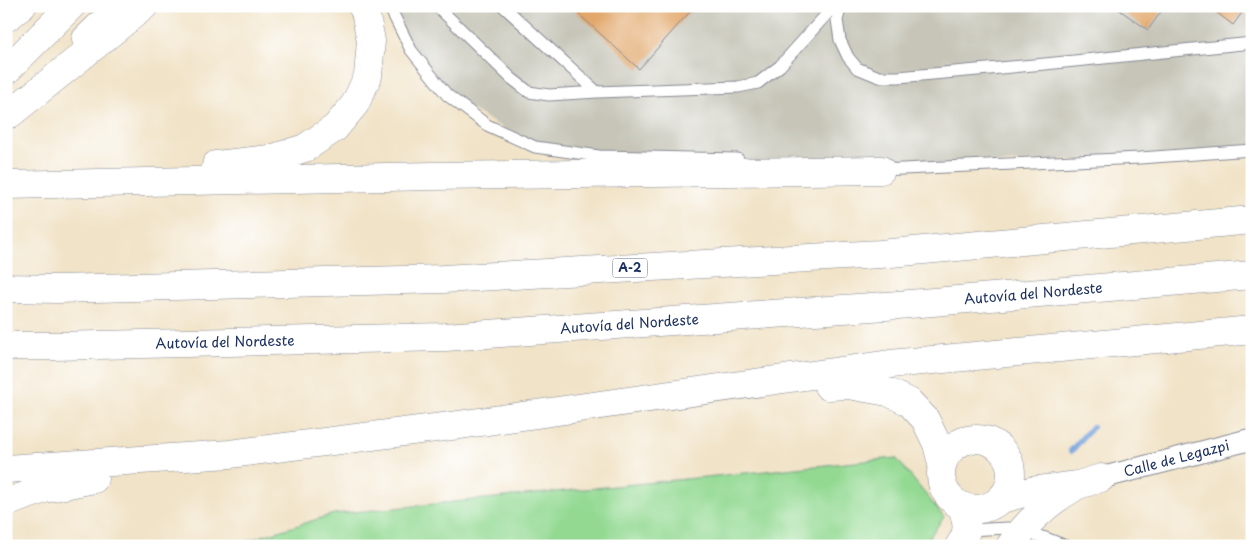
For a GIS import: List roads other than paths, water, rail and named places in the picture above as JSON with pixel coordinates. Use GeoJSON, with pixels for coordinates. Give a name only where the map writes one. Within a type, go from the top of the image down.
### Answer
{"type":"FeatureCollection","features":[{"type":"Feature","properties":{"kind":"main road"},"geometry":{"type":"LineString","coordinates":[[6,18],[22,6]]}},
{"type":"Feature","properties":{"kind":"main road"},"geometry":{"type":"LineString","coordinates":[[6,71],[71,6]]}},
{"type":"Feature","properties":{"kind":"main road"},"geometry":{"type":"LineString","coordinates":[[8,115],[120,6]]}},
{"type":"Feature","properties":{"kind":"main road"},"geometry":{"type":"LineString","coordinates":[[8,115],[144,6]]}},
{"type":"Feature","properties":{"kind":"main road"},"geometry":{"type":"LineString","coordinates":[[52,184],[270,159],[305,148],[335,128],[355,104],[368,76],[371,41],[365,11],[362,6]]}},
{"type":"Feature","properties":{"kind":"main road"},"geometry":{"type":"LineString","coordinates":[[6,185],[434,176],[881,170]]}},
{"type":"Feature","properties":{"kind":"main road","name":"A-2"},"geometry":{"type":"LineString","coordinates":[[6,288],[57,289],[442,279],[880,254],[1252,220]]}},
{"type":"Feature","properties":{"kind":"main road","name":"Autovía del Nordeste"},"geometry":{"type":"LineString","coordinates":[[6,346],[445,337],[886,306],[1252,275]]}},
{"type":"Feature","properties":{"kind":"main road"},"geometry":{"type":"LineString","coordinates":[[6,469],[230,454],[674,396],[890,364],[1252,330]]}},
{"type":"Feature","properties":{"kind":"main road"},"geometry":{"type":"LineString","coordinates":[[674,396],[848,385],[888,392],[909,402],[925,419],[937,444],[942,464],[940,477],[944,490],[951,500],[966,534]]}},
{"type":"Feature","properties":{"kind":"main road","name":"Calle de Legazpi"},"geometry":{"type":"LineString","coordinates":[[942,464],[956,446],[966,441],[978,439],[989,442],[1022,466],[1041,474],[1090,481]]}},
{"type":"Feature","properties":{"kind":"main road"},"geometry":{"type":"LineString","coordinates":[[6,503],[44,488],[106,476],[167,471],[230,454]]}},
{"type":"Feature","properties":{"kind":"main road"},"geometry":{"type":"LineString","coordinates":[[1002,499],[1008,490],[1011,478],[1011,467],[1006,456]]}},
{"type":"Feature","properties":{"kind":"main road"},"geometry":{"type":"LineString","coordinates":[[1015,539],[1046,506],[1090,481]]}},
{"type":"Feature","properties":{"kind":"main road","name":"Calle de Legazpi"},"geometry":{"type":"LineString","coordinates":[[966,534],[976,510],[990,507],[1002,499],[1031,491],[1090,481]]}},
{"type":"Feature","properties":{"kind":"street","name":"Calle de Legazpi"},"geometry":{"type":"LineString","coordinates":[[1090,481],[1252,439]]}},
{"type":"Feature","properties":{"kind":"lane"},"geometry":{"type":"LineString","coordinates":[[390,6],[411,50],[447,95],[487,125],[535,147],[599,156],[752,159]]}},
{"type":"Feature","properties":{"kind":"lane"},"geometry":{"type":"LineString","coordinates":[[439,6],[511,78],[529,92],[550,95],[738,87],[758,84],[780,66],[834,6]]}},
{"type":"Feature","properties":{"kind":"lane"},"geometry":{"type":"LineString","coordinates":[[503,6],[597,92]]}},
{"type":"Feature","properties":{"kind":"lane"},"geometry":{"type":"LineString","coordinates":[[841,6],[837,20],[840,40],[848,57],[857,68],[879,77],[1046,64],[1252,44]]}},
{"type":"Feature","properties":{"kind":"lane"},"geometry":{"type":"LineString","coordinates":[[790,160],[881,170],[1140,158],[1252,150]]}},
{"type":"Feature","properties":{"kind":"lane"},"geometry":{"type":"LineString","coordinates":[[966,534],[1008,528],[1015,539],[1046,538],[1066,546]]}},
{"type":"Feature","properties":{"kind":"waterway"},"geometry":{"type":"LineString","coordinates":[[1071,451],[1092,427]]}}]}
